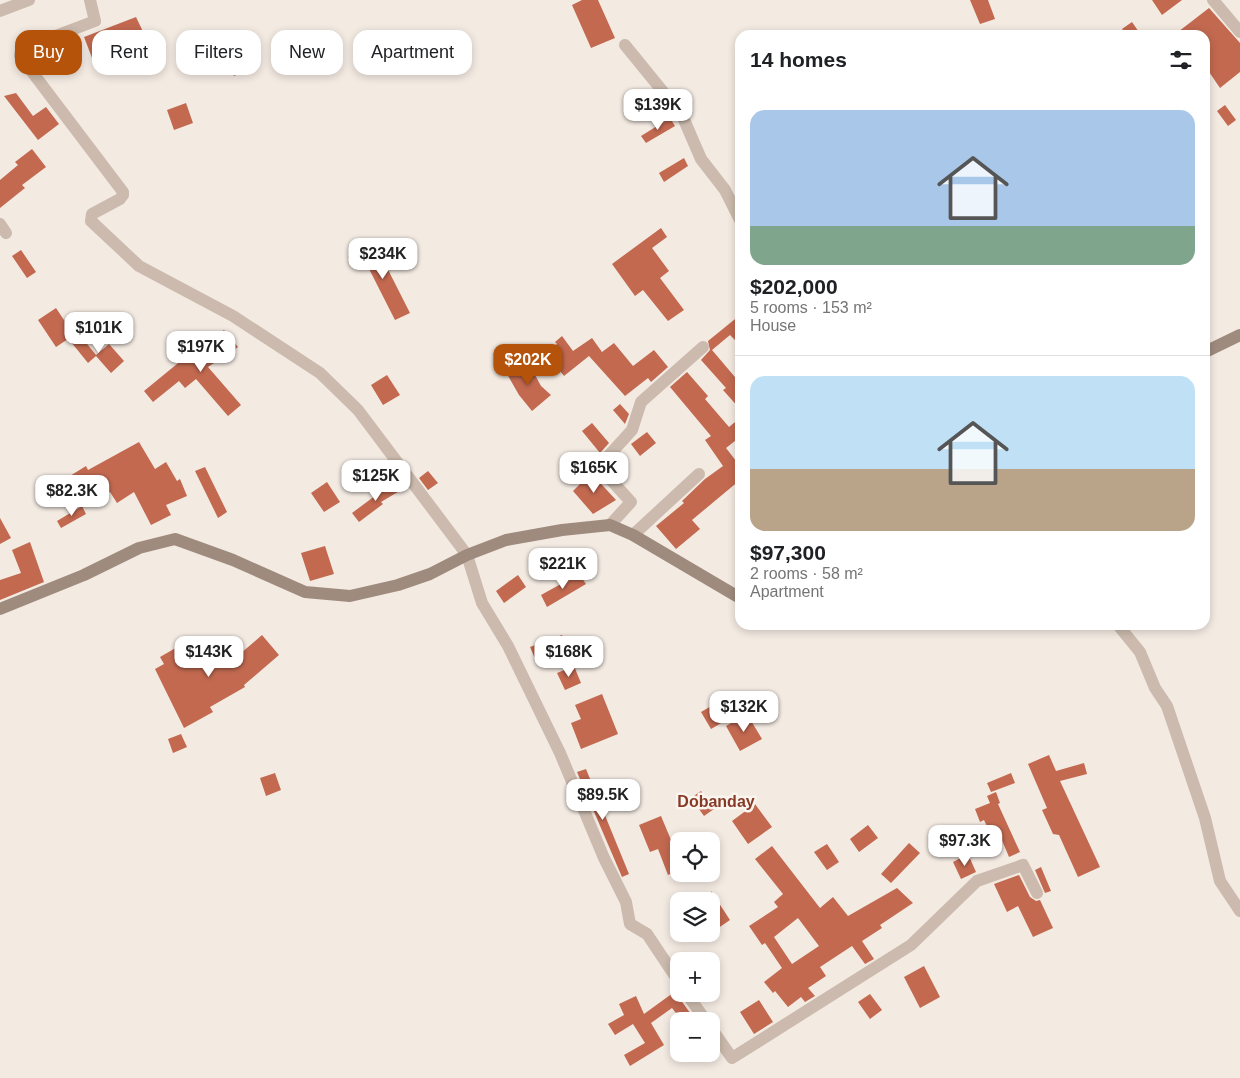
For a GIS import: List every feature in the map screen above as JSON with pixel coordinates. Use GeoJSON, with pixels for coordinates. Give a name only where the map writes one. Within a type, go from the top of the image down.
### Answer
{"type":"FeatureCollection","features":[{"type":"Feature","properties":{"kind":"street"},"geometry":{"type":"LineString","coordinates":[[0,11],[29,0]]}},
{"type":"Feature","properties":{"kind":"street"},"geometry":{"type":"LineString","coordinates":[[90,0],[95,20],[22,48],[20,56],[123,192],[124,195],[120,199],[92,214],[91,221],[94,226],[139,266],[234,316],[320,373],[358,410],[467,555],[482,603],[508,646],[557,746],[604,858],[626,902],[630,924],[647,934],[670,968]]}},
{"type":"Feature","properties":{"kind":"street"},"geometry":{"type":"LineString","coordinates":[[1213,0],[1240,32]]}},
{"type":"Feature","properties":{"kind":"street"},"geometry":{"type":"LineString","coordinates":[[626,45],[682,115],[701,159],[725,190],[735,210]]}},
{"type":"Feature","properties":{"kind":"street"},"geometry":{"type":"LineString","coordinates":[[1210,350],[1240,335]]}},
{"type":"Feature","properties":{"kind":"street"},"geometry":{"type":"LineString","coordinates":[[610,525],[631,502],[601,469],[602,463],[632,430],[641,402],[703,346]]}},
{"type":"Feature","properties":{"kind":"street"},"geometry":{"type":"LineString","coordinates":[[632,535],[699,474]]}},
{"type":"Feature","properties":{"kind":"street"},"geometry":{"type":"LineString","coordinates":[[0,609],[84,575],[139,548],[175,539],[233,560],[305,592],[350,596],[398,585],[422,577],[467,555],[506,540],[562,530],[610,525],[632,535],[735,595]]}},
{"type":"Feature","properties":{"kind":"street"},"geometry":{"type":"LineString","coordinates":[[1122,630],[1140,652],[1154,688],[1167,706],[1205,818],[1220,881],[1240,911]]}},
{"type":"Feature","properties":{"kind":"street"},"geometry":{"type":"LineString","coordinates":[[720,1041],[732,1058],[911,945],[977,881],[1023,866],[1037,893]]}},
{"type":"Feature","properties":{"kind":"building"},"geometry":{"type":"Polygon","coordinates":[[[582,0],[598,0],[615,38],[591,48],[572,5],[582,0]]]}},
{"type":"Feature","properties":{"kind":"building"},"geometry":{"type":"Polygon","coordinates":[[[970,0],[988,0],[995,19],[980,24],[970,0]]]}},
{"type":"Feature","properties":{"kind":"building"},"geometry":{"type":"Polygon","coordinates":[[[1152,0],[1182,0],[1162,15],[1152,0]]]}},
{"type":"Feature","properties":{"kind":"building"},"geometry":{"type":"Polygon","coordinates":[[[1209,8],[1240,43],[1240,72],[1220,88],[1210,73],[1210,30],[1180,30],[1209,8]]]}},
{"type":"Feature","properties":{"kind":"building"},"geometry":{"type":"Polygon","coordinates":[[[136,17],[142,30],[102,30],[136,17]]]}},
{"type":"Feature","properties":{"kind":"building"},"geometry":{"type":"Polygon","coordinates":[[[1132,22],[1138,30],[1123,30],[1132,22]]]}},
{"type":"Feature","properties":{"kind":"building"},"geometry":{"type":"Polygon","coordinates":[[[92,34],[92,58],[84,37],[92,34]]]}},
{"type":"Feature","properties":{"kind":"building"},"geometry":{"type":"Polygon","coordinates":[[[16,93],[33,116],[46,107],[59,124],[38,140],[4,96],[16,93]]]}},
{"type":"Feature","properties":{"kind":"building"},"geometry":{"type":"Polygon","coordinates":[[[186,103],[193,123],[174,130],[167,110],[186,103]]]}},
{"type":"Feature","properties":{"kind":"building"},"geometry":{"type":"Polygon","coordinates":[[[1225,105],[1236,120],[1228,126],[1217,111],[1225,105]]]}},
{"type":"Feature","properties":{"kind":"building"},"geometry":{"type":"Polygon","coordinates":[[[670,118],[675,126],[646,143],[641,136],[670,118]]]}},
{"type":"Feature","properties":{"kind":"building"},"geometry":{"type":"Polygon","coordinates":[[[32,149],[46,167],[22,185],[25,188],[0,208],[0,180],[18,165],[15,162],[32,149]]]}},
{"type":"Feature","properties":{"kind":"building"},"geometry":{"type":"Polygon","coordinates":[[[684,158],[688,166],[664,182],[659,173],[684,158]]]}},
{"type":"Feature","properties":{"kind":"building"},"geometry":{"type":"Polygon","coordinates":[[[661,228],[667,237],[652,248],[669,271],[660,278],[684,310],[668,321],[643,290],[635,296],[612,264],[661,228]]]}},
{"type":"Feature","properties":{"kind":"building"},"geometry":{"type":"Polygon","coordinates":[[[375,244],[410,313],[395,320],[364,259],[352,265],[348,257],[375,244]]]}},
{"type":"Feature","properties":{"kind":"building"},"geometry":{"type":"Polygon","coordinates":[[[21,250],[36,272],[27,278],[12,256],[21,250]]]}},
{"type":"Feature","properties":{"kind":"building"},"geometry":{"type":"Polygon","coordinates":[[[56,308],[74,335],[56,347],[38,320],[56,308]]]}},
{"type":"Feature","properties":{"kind":"building"},"geometry":{"type":"Polygon","coordinates":[[[735,319],[735,340],[730,335],[712,350],[735,377],[735,403],[723,390],[726,388],[701,360],[710,350],[708,341],[735,319]]]}},
{"type":"Feature","properties":{"kind":"building"},"geometry":{"type":"Polygon","coordinates":[[[224,330],[238,347],[208,367],[241,405],[228,416],[196,379],[185,388],[179,381],[153,402],[144,391],[205,341],[207,343],[224,330]]]}},
{"type":"Feature","properties":{"kind":"building"},"geometry":{"type":"Polygon","coordinates":[[[80,335],[96,355],[109,344],[124,361],[111,373],[96,356],[88,363],[71,342],[80,335]]]}},
{"type":"Feature","properties":{"kind":"building"},"geometry":{"type":"Polygon","coordinates":[[[562,336],[573,351],[592,338],[602,352],[614,343],[633,366],[654,350],[668,367],[651,382],[648,378],[625,396],[589,356],[564,376],[546,353],[557,344],[555,342],[562,336]]]}},
{"type":"Feature","properties":{"kind":"building"},"geometry":{"type":"Polygon","coordinates":[[[528,362],[541,386],[551,395],[532,411],[519,395],[507,374],[528,362]]]}},
{"type":"Feature","properties":{"kind":"building"},"geometry":{"type":"Polygon","coordinates":[[[687,372],[708,396],[705,399],[729,427],[735,422],[735,441],[726,448],[735,460],[735,484],[692,520],[700,529],[676,549],[656,526],[684,503],[682,501],[705,479],[723,466],[705,440],[711,436],[670,387],[687,372]]]}},
{"type":"Feature","properties":{"kind":"building"},"geometry":{"type":"Polygon","coordinates":[[[387,375],[400,395],[383,405],[371,385],[387,375]]]}},
{"type":"Feature","properties":{"kind":"building"},"geometry":{"type":"Polygon","coordinates":[[[620,404],[629,414],[625,424],[613,410],[620,404]]]}},
{"type":"Feature","properties":{"kind":"building"},"geometry":{"type":"Polygon","coordinates":[[[592,423],[609,443],[600,453],[582,431],[592,423]]]}},
{"type":"Feature","properties":{"kind":"building"},"geometry":{"type":"Polygon","coordinates":[[[647,432],[656,443],[640,456],[631,444],[647,432]]]}},
{"type":"Feature","properties":{"kind":"building"},"geometry":{"type":"Polygon","coordinates":[[[139,442],[155,469],[166,462],[177,481],[180,479],[187,496],[166,505],[171,515],[151,525],[134,492],[117,503],[110,492],[85,506],[74,487],[63,493],[57,484],[86,466],[88,470],[139,442]]]}},
{"type":"Feature","properties":{"kind":"building"},"geometry":{"type":"Polygon","coordinates":[[[205,467],[227,512],[218,518],[195,471],[205,467]]]}},
{"type":"Feature","properties":{"kind":"building"},"geometry":{"type":"Polygon","coordinates":[[[428,471],[438,483],[428,490],[419,478],[428,471]]]}},
{"type":"Feature","properties":{"kind":"building"},"geometry":{"type":"Polygon","coordinates":[[[591,473],[616,500],[593,514],[573,491],[591,473]]]}},
{"type":"Feature","properties":{"kind":"building"},"geometry":{"type":"Polygon","coordinates":[[[395,481],[401,490],[381,502],[383,504],[359,522],[352,513],[395,481]]]}},
{"type":"Feature","properties":{"kind":"building"},"geometry":{"type":"Polygon","coordinates":[[[327,482],[340,502],[324,512],[311,493],[327,482]]]}},
{"type":"Feature","properties":{"kind":"building"},"geometry":{"type":"Polygon","coordinates":[[[82,506],[86,514],[61,528],[57,521],[82,506]]]}},
{"type":"Feature","properties":{"kind":"building"},"geometry":{"type":"Polygon","coordinates":[[[0,518],[11,538],[0,544],[0,518]]]}},
{"type":"Feature","properties":{"kind":"building"},"geometry":{"type":"Polygon","coordinates":[[[30,542],[44,582],[0,600],[0,580],[21,573],[12,550],[30,542]]]}},
{"type":"Feature","properties":{"kind":"building"},"geometry":{"type":"Polygon","coordinates":[[[325,546],[334,574],[310,581],[301,553],[325,546]]]}},
{"type":"Feature","properties":{"kind":"building"},"geometry":{"type":"Polygon","coordinates":[[[579,574],[586,584],[547,607],[541,595],[579,574]]]}},
{"type":"Feature","properties":{"kind":"building"},"geometry":{"type":"Polygon","coordinates":[[[518,575],[526,587],[504,603],[496,591],[518,575]]]}},
{"type":"Feature","properties":{"kind":"building"},"geometry":{"type":"Polygon","coordinates":[[[262,635],[279,655],[244,685],[245,687],[210,707],[213,712],[184,728],[155,669],[164,664],[160,657],[179,646],[186,658],[204,647],[207,653],[216,648],[226,666],[262,635]]]}},
{"type":"Feature","properties":{"kind":"building"},"geometry":{"type":"Polygon","coordinates":[[[562,635],[568,651],[537,663],[530,647],[562,635]]]}},
{"type":"Feature","properties":{"kind":"building"},"geometry":{"type":"Polygon","coordinates":[[[574,666],[581,683],[565,690],[557,673],[574,666]]]}},
{"type":"Feature","properties":{"kind":"building"},"geometry":{"type":"Polygon","coordinates":[[[602,694],[618,734],[581,749],[571,723],[581,719],[575,705],[602,694]]]}},
{"type":"Feature","properties":{"kind":"building"},"geometry":{"type":"Polygon","coordinates":[[[720,701],[730,718],[711,729],[701,712],[720,701]]]}},
{"type":"Feature","properties":{"kind":"building"},"geometry":{"type":"Polygon","coordinates":[[[747,714],[762,739],[740,751],[726,726],[747,714]]]}},
{"type":"Feature","properties":{"kind":"building"},"geometry":{"type":"Polygon","coordinates":[[[181,734],[187,747],[173,753],[168,739],[181,734]]]}},
{"type":"Feature","properties":{"kind":"building"},"geometry":{"type":"Polygon","coordinates":[[[1049,755],[1056,771],[1084,763],[1087,774],[1060,781],[1100,867],[1078,877],[1059,835],[1053,834],[1042,810],[1047,808],[1028,764],[1049,755]]]}},
{"type":"Feature","properties":{"kind":"building"},"geometry":{"type":"Polygon","coordinates":[[[586,769],[629,874],[622,877],[577,772],[586,769]]]}},
{"type":"Feature","properties":{"kind":"building"},"geometry":{"type":"Polygon","coordinates":[[[275,773],[281,790],[266,796],[260,778],[275,773]]]}},
{"type":"Feature","properties":{"kind":"building"},"geometry":{"type":"Polygon","coordinates":[[[1011,773],[1015,783],[991,792],[987,783],[1011,773]]]}},
{"type":"Feature","properties":{"kind":"building"},"geometry":{"type":"Polygon","coordinates":[[[701,791],[714,809],[704,816],[691,798],[701,791]]]}},
{"type":"Feature","properties":{"kind":"building"},"geometry":{"type":"Polygon","coordinates":[[[996,792],[1000,803],[998,804],[1020,852],[1009,857],[1001,838],[994,841],[984,820],[980,822],[975,809],[990,803],[987,796],[996,792]]]}},
{"type":"Feature","properties":{"kind":"building"},"geometry":{"type":"Polygon","coordinates":[[[755,804],[772,827],[748,844],[732,821],[755,804]]]}},
{"type":"Feature","properties":{"kind":"building"},"geometry":{"type":"Polygon","coordinates":[[[661,816],[670,838],[670,874],[668,875],[658,849],[650,852],[639,825],[661,816]]]}},
{"type":"Feature","properties":{"kind":"building"},"geometry":{"type":"Polygon","coordinates":[[[868,825],[878,838],[859,852],[850,839],[868,825]]]}},
{"type":"Feature","properties":{"kind":"building"},"geometry":{"type":"Polygon","coordinates":[[[909,843],[920,853],[891,883],[881,874],[909,843]]]}},
{"type":"Feature","properties":{"kind":"building"},"geometry":{"type":"Polygon","coordinates":[[[827,844],[839,862],[827,870],[814,852],[827,844]]]}},
{"type":"Feature","properties":{"kind":"building"},"geometry":{"type":"Polygon","coordinates":[[[772,846],[820,908],[833,897],[848,916],[897,888],[913,903],[880,925],[882,928],[862,941],[874,959],[865,964],[852,946],[820,967],[826,976],[808,988],[815,996],[805,1002],[801,997],[788,1007],[775,991],[773,993],[764,982],[782,968],[765,943],[762,945],[749,926],[778,907],[774,902],[783,894],[755,859],[772,846]],[[798,918],[774,937],[792,964],[819,946],[798,918]]]}},
{"type":"Feature","properties":{"kind":"building"},"geometry":{"type":"Polygon","coordinates":[[[968,854],[976,872],[961,879],[953,862],[968,854]]]}},
{"type":"Feature","properties":{"kind":"building"},"geometry":{"type":"Polygon","coordinates":[[[1041,867],[1051,891],[1045,893],[1035,870],[1041,867]]]}},
{"type":"Feature","properties":{"kind":"building"},"geometry":{"type":"Polygon","coordinates":[[[1019,875],[1030,897],[1036,901],[1040,900],[1053,928],[1033,937],[1018,906],[1007,912],[994,884],[1019,875]]]}},
{"type":"Feature","properties":{"kind":"building"},"geometry":{"type":"Polygon","coordinates":[[[720,905],[730,920],[720,927],[720,905]]]}},
{"type":"Feature","properties":{"kind":"building"},"geometry":{"type":"Polygon","coordinates":[[[924,966],[940,997],[920,1008],[904,977],[924,966]]]}},
{"type":"Feature","properties":{"kind":"building"},"geometry":{"type":"Polygon","coordinates":[[[870,994],[882,1010],[870,1019],[858,1002],[870,994]]]}},
{"type":"Feature","properties":{"kind":"building"},"geometry":{"type":"Polygon","coordinates":[[[670,995],[670,1002],[682,1002],[689,1012],[675,1012],[672,1008],[651,1023],[664,1045],[630,1066],[624,1055],[645,1043],[633,1024],[615,1035],[608,1024],[624,1015],[619,1004],[636,996],[644,1014],[670,995]]]}},
{"type":"Feature","properties":{"kind":"building"},"geometry":{"type":"Polygon","coordinates":[[[759,1000],[773,1022],[754,1034],[740,1012],[759,1000]]]}},
{"type":"Feature","properties":{"kind":"district","name":"Dobanday"},"geometry":{"type":"Point","coordinates":[716,801]}}]}
